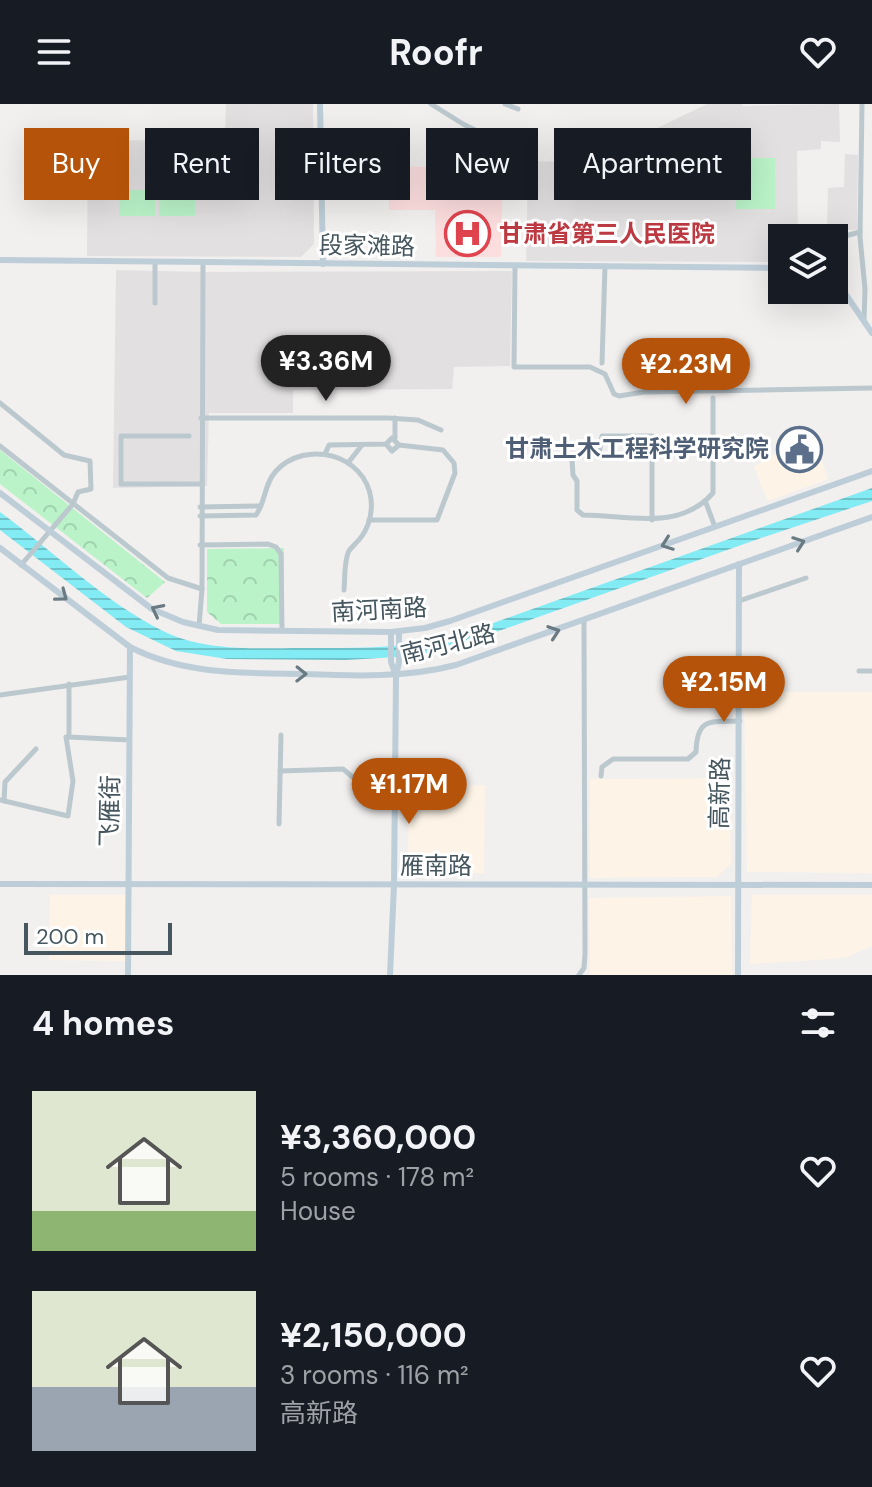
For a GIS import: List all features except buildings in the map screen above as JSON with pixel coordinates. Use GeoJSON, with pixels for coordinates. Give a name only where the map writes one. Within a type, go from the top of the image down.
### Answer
{"type":"FeatureCollection","features":[{"type":"Feature","properties":{"kind":"street"},"geometry":{"type":"LineString","coordinates":[[320,104],[323,264]]}},
{"type":"Feature","properties":{"kind":"street"},"geometry":{"type":"LineString","coordinates":[[431,104],[471,128]]}},
{"type":"Feature","properties":{"kind":"street"},"geometry":{"type":"LineString","coordinates":[[505,104],[518,109]]}},
{"type":"Feature","properties":{"kind":"street"},"geometry":{"type":"LineString","coordinates":[[862,104],[860,232],[865,289],[864,321]]}},
{"type":"Feature","properties":{"kind":"street"},"geometry":{"type":"LineString","coordinates":[[848,235],[860,232]]}},
{"type":"Feature","properties":{"kind":"street","name":"段家滩路"},"geometry":{"type":"LineString","coordinates":[[0,260],[768,268]]}},
{"type":"Feature","properties":{"kind":"street"},"geometry":{"type":"LineString","coordinates":[[155,262],[155,303]]}},
{"type":"Feature","properties":{"kind":"street"},"geometry":{"type":"LineString","coordinates":[[199,626],[202,589],[203,262]]}},
{"type":"Feature","properties":{"kind":"street"},"geometry":{"type":"LineString","coordinates":[[515,265],[514,367],[590,367],[605,374],[614,394],[619,396],[644,392],[872,388]]}},
{"type":"Feature","properties":{"kind":"street"},"geometry":{"type":"LineString","coordinates":[[602,363],[605,266]]}},
{"type":"Feature","properties":{"kind":"street"},"geometry":{"type":"LineString","coordinates":[[848,298],[872,333]]}},
{"type":"Feature","properties":{"kind":"street"},"geometry":{"type":"LineString","coordinates":[[652,520],[652,436],[602,436],[599,454],[572,459],[580,514],[612,515],[621,520],[652,520],[702,506],[713,493],[713,398]]}},
{"type":"Feature","properties":{"kind":"street"},"geometry":{"type":"LineString","coordinates":[[0,403],[64,455],[90,461],[91,489],[78,492],[73,504],[21,565]]}},
{"type":"Feature","properties":{"kind":"street"},"geometry":{"type":"LineString","coordinates":[[201,418],[395,418],[418,420],[441,430]]}},
{"type":"Feature","properties":{"kind":"street"},"geometry":{"type":"LineString","coordinates":[[395,418],[395,438],[399,445]]}},
{"type":"Feature","properties":{"kind":"street"},"geometry":{"type":"LineString","coordinates":[[189,436],[121,436],[121,484],[201,484]]}},
{"type":"Feature","properties":{"kind":"street"},"geometry":{"type":"LineString","coordinates":[[386,444],[388,439],[395,438]]}},
{"type":"Feature","properties":{"kind":"street"},"geometry":{"type":"LineString","coordinates":[[348,463],[362,444]]}},
{"type":"Feature","properties":{"kind":"street"},"geometry":{"type":"LineString","coordinates":[[325,454],[329,445],[386,444],[392,451],[399,445],[443,450],[454,463],[454,479],[437,520],[369,520]]}},
{"type":"Feature","properties":{"kind":"street"},"geometry":{"type":"LineString","coordinates":[[0,446],[168,578],[202,589]]}},
{"type":"Feature","properties":{"kind":"street"},"geometry":{"type":"LineString","coordinates":[[200,516],[256,515],[274,473],[288,461],[304,454],[325,454],[348,463],[365,482],[371,499],[364,534],[348,550],[344,590]]}},
{"type":"Feature","properties":{"kind":"street","name":"南河南路"},"geometry":{"type":"LineString","coordinates":[[0,493],[152,609],[183,622],[218,630],[395,636],[450,621],[872,471]]}},
{"type":"Feature","properties":{"kind":"street"},"geometry":{"type":"LineString","coordinates":[[706,502],[715,527]]}},
{"type":"Feature","properties":{"kind":"street"},"geometry":{"type":"LineString","coordinates":[[200,507],[262,506]]}},
{"type":"Feature","properties":{"kind":"street","name":"南河北路"},"geometry":{"type":"LineString","coordinates":[[0,548],[130,647],[148,656],[214,672],[396,676],[456,665],[872,517]]}},
{"type":"Feature","properties":{"kind":"street"},"geometry":{"type":"LineString","coordinates":[[200,545],[268,544],[279,550],[282,631]]}},
{"type":"Feature","properties":{"kind":"street","name":"高新路"},"geometry":{"type":"LineString","coordinates":[[738,975],[739,564]]}},
{"type":"Feature","properties":{"kind":"street"},"geometry":{"type":"LineString","coordinates":[[739,601],[806,578]]}},
{"type":"Feature","properties":{"kind":"street"},"geometry":{"type":"LineString","coordinates":[[579,975],[584,968],[584,622]]}},
{"type":"Feature","properties":{"kind":"street"},"geometry":{"type":"LineString","coordinates":[[390,975],[394,885],[395,636]]}},
{"type":"Feature","properties":{"kind":"street","name":"飞雁街"},"geometry":{"type":"LineString","coordinates":[[128,975],[130,647]]}},
{"type":"Feature","properties":{"kind":"street"},"geometry":{"type":"LineString","coordinates":[[859,671],[872,671]]}},
{"type":"Feature","properties":{"kind":"street"},"geometry":{"type":"LineString","coordinates":[[0,695],[130,677]]}},
{"type":"Feature","properties":{"kind":"street"},"geometry":{"type":"LineString","coordinates":[[36,749],[2,780],[2,800],[68,816],[73,781],[66,737],[69,737],[69,684]]}},
{"type":"Feature","properties":{"kind":"street"},"geometry":{"type":"LineString","coordinates":[[601,776],[605,763],[613,759],[688,759],[696,752],[696,737],[701,727],[711,722],[740,721]]}},
{"type":"Feature","properties":{"kind":"street"},"geometry":{"type":"LineString","coordinates":[[279,824],[281,735]]}},
{"type":"Feature","properties":{"kind":"street"},"geometry":{"type":"LineString","coordinates":[[69,737],[129,740]]}},
{"type":"Feature","properties":{"kind":"street"},"geometry":{"type":"LineString","coordinates":[[280,771],[343,769],[355,779],[395,781]]}},
{"type":"Feature","properties":{"kind":"street","name":"雁南路"},"geometry":{"type":"LineString","coordinates":[[0,884],[872,885]]}},
{"type":"Feature","properties":{"kind":"shaded area"},"geometry":{"type":"Polygon","coordinates":[[[226,104],[313,104],[313,128],[275,128],[275,200],[314,200],[314,244],[301,257],[87,256],[87,200],[129,200],[129,140],[145,140],[145,200],[259,200],[259,128],[225,128],[226,104]]]}},
{"type":"Feature","properties":{"kind":"shaded area"},"geometry":{"type":"Polygon","coordinates":[[[707,104],[839,104],[840,142],[821,141],[821,149],[797,151],[798,224],[768,224],[768,262],[526,261],[527,200],[538,200],[538,161],[554,162],[554,200],[751,200],[751,128],[657,128],[707,104]]]}},
{"type":"Feature","properties":{"kind":"shaded area"},"geometry":{"type":"Polygon","coordinates":[[[845,154],[858,155],[857,230],[848,230],[848,224],[827,224],[828,188],[844,187],[845,154]]]}},
{"type":"Feature","properties":{"kind":"shaded area"},"geometry":{"type":"Polygon","coordinates":[[[410,167],[426,167],[426,200],[502,200],[501,257],[436,257],[435,210],[389,210],[389,200],[410,200],[410,167]]]}},
{"type":"Feature","properties":{"kind":"shaded area"},"geometry":{"type":"Polygon","coordinates":[[[116,270],[512,271],[510,366],[454,367],[452,389],[293,390],[293,413],[209,413],[207,486],[113,488],[116,270]]]}},
{"type":"Feature","properties":{"kind":"shaded area","name":"甘肃土木工程科学研究院"},"geometry":{"type":"Polygon","coordinates":[[[812,431],[828,479],[768,501],[754,467],[812,431]]]}},
{"type":"Feature","properties":{"kind":"shaded area"},"geometry":{"type":"Polygon","coordinates":[[[744,692],[872,692],[872,873],[747,872],[744,692]]]}},
{"type":"Feature","properties":{"kind":"shaded area"},"geometry":{"type":"Polygon","coordinates":[[[730,778],[731,864],[717,877],[590,878],[590,779],[730,778]]]}},
{"type":"Feature","properties":{"kind":"shaded area"},"geometry":{"type":"Polygon","coordinates":[[[485,785],[484,873],[420,873],[408,861],[409,787],[485,785]]]}},
{"type":"Feature","properties":{"kind":"shaded area"},"geometry":{"type":"Polygon","coordinates":[[[50,895],[125,895],[126,961],[49,960],[50,895]]]}},
{"type":"Feature","properties":{"kind":"shaded area"},"geometry":{"type":"Polygon","coordinates":[[[752,895],[872,895],[872,946],[845,958],[750,964],[752,895]]]}},
{"type":"Feature","properties":{"kind":"shaded area"},"geometry":{"type":"Polygon","coordinates":[[[731,896],[732,975],[590,975],[589,898],[731,896]]]}},
{"type":"Feature","properties":{"kind":"green space"},"geometry":{"type":"Polygon","coordinates":[[[751,158],[775,158],[775,209],[736,209],[736,200],[751,200],[751,158]]]}},
{"type":"Feature","properties":{"kind":"green space"},"geometry":{"type":"Polygon","coordinates":[[[129,190],[145,190],[145,200],[155,200],[155,216],[119,216],[120,200],[129,200],[129,190]]]}},
{"type":"Feature","properties":{"kind":"green space"},"geometry":{"type":"Polygon","coordinates":[[[159,200],[195,200],[195,216],[159,216],[159,200]]]}},
{"type":"Feature","properties":{"kind":"green space"},"geometry":{"type":"Polygon","coordinates":[[[0,450],[165,582],[147,598],[0,484],[0,450]]]}},
{"type":"Feature","properties":{"kind":"green space"},"geometry":{"type":"Polygon","coordinates":[[[284,548],[284,624],[221,624],[207,612],[207,549],[284,548]]]}},
{"type":"Feature","properties":{"kind":"water"},"geometry":{"type":"Polygon","coordinates":[[[872,488],[872,501],[451,648],[414,656],[346,660],[227,659],[176,651],[126,627],[0,530],[0,512],[120,605],[179,638],[231,647],[379,647],[454,637],[872,488]]]}},
{"type":"Feature","properties":{"kind":"place","name":"甘肃省第三人民医院"},"geometry":{"type":"Point","coordinates":[468,234]}},
{"type":"Feature","properties":{"kind":"place","name":"甘肃土木工程科学研究院"},"geometry":{"type":"Point","coordinates":[800,449]}}]}
